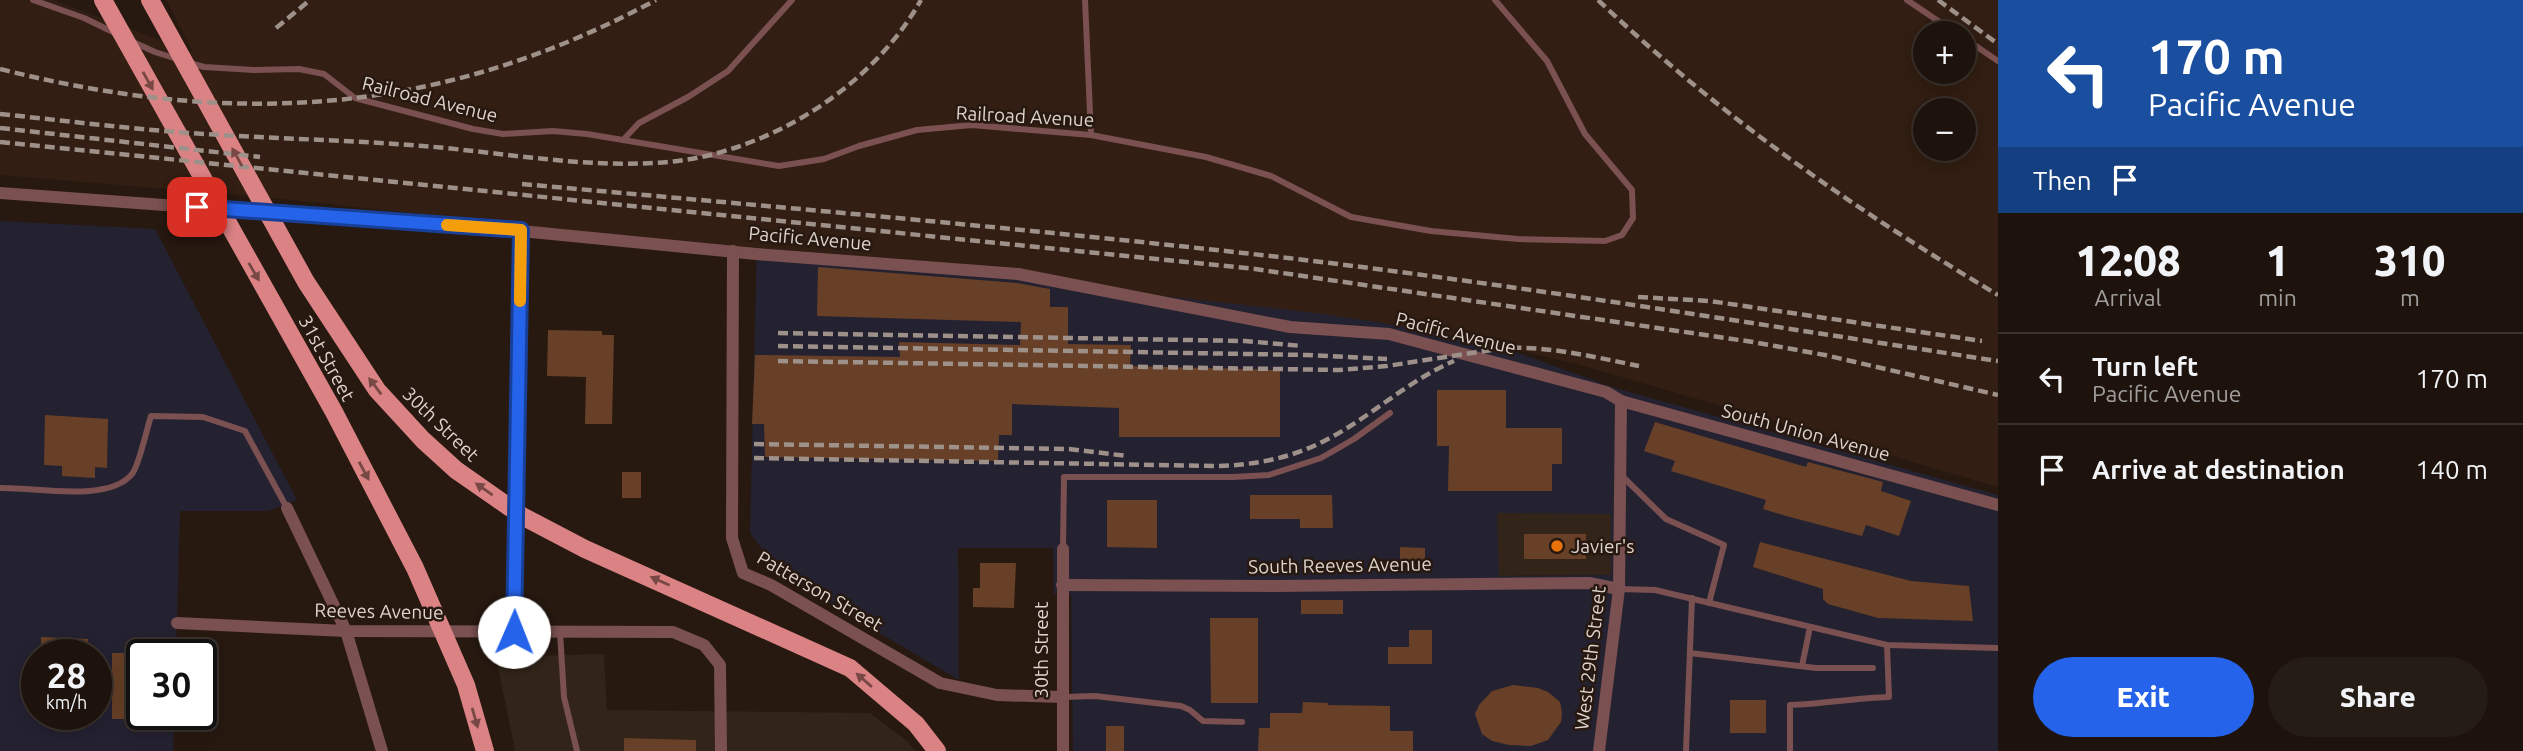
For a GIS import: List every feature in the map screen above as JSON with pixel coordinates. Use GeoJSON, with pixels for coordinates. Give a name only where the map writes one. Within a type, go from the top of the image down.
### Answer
{"type":"FeatureCollection","features":[{"type":"Feature","properties":{"kind":"main road","name":"31st Street"},"geometry":{"type":"LineString","coordinates":[[103,0],[334,412],[415,568],[466,685],[485,751]]}},
{"type":"Feature","properties":{"kind":"main road","name":"30th Street"},"geometry":{"type":"LineString","coordinates":[[154,7],[306,282],[377,390],[424,440],[456,470],[522,516],[585,549],[850,668],[916,724],[937,751]]}},
{"type":"Feature","properties":{"kind":"street","name":"Pacific Avenue"},"geometry":{"type":"LineString","coordinates":[[0,193],[521,230],[733,251],[1018,274],[1290,327],[1389,334],[1606,392]]}},
{"type":"Feature","properties":{"kind":"street"},"geometry":{"type":"LineString","coordinates":[[514,632],[521,230]]}},
{"type":"Feature","properties":{"kind":"street","name":"Patterson Street"},"geometry":{"type":"LineString","coordinates":[[733,251],[732,538],[743,573],[771,585],[940,683],[997,695],[1062,697]]}},
{"type":"Feature","properties":{"kind":"street","name":"South Union Avenue"},"geometry":{"type":"LineString","coordinates":[[1606,392],[1621,401],[1998,505]]}},
{"type":"Feature","properties":{"kind":"street","name":"West 29th Street"},"geometry":{"type":"LineString","coordinates":[[1599,751],[1619,589],[1621,401]]}},
{"type":"Feature","properties":{"kind":"street"},"geometry":{"type":"LineString","coordinates":[[288,508],[346,631],[382,751]]}},
{"type":"Feature","properties":{"kind":"street","name":"30th Street"},"geometry":{"type":"LineString","coordinates":[[1063,549],[1063,751]]}},
{"type":"Feature","properties":{"kind":"street","name":"South Reeves Avenue"},"geometry":{"type":"LineString","coordinates":[[1062,585],[1589,583],[1619,589]]}},
{"type":"Feature","properties":{"kind":"street","name":"Reeves Avenue"},"geometry":{"type":"LineString","coordinates":[[177,623],[346,631],[673,632],[704,645],[720,665],[721,751]]}},
{"type":"Feature","properties":{"kind":"lane","name":"Railroad Avenue"},"geometry":{"type":"LineString","coordinates":[[33,0],[84,18],[155,52],[204,67],[254,71],[299,69],[324,74],[355,98],[473,130],[503,134],[553,131],[779,166],[824,159],[917,130],[972,125],[1091,135],[1206,157],[1271,176],[1351,217],[1431,231],[1518,239],[1605,241],[1622,235],[1633,218],[1632,190],[1585,134],[1547,61],[1496,0]]}},
{"type":"Feature","properties":{"kind":"lane"},"geometry":{"type":"LineString","coordinates":[[623,140],[639,123],[688,97],[728,71],[792,0]]}},
{"type":"Feature","properties":{"kind":"lane"},"geometry":{"type":"LineString","coordinates":[[1085,0],[1091,135]]}},
{"type":"Feature","properties":{"kind":"lane"},"geometry":{"type":"LineString","coordinates":[[1907,0],[1938,21]]}},
{"type":"Feature","properties":{"kind":"lane"},"geometry":{"type":"LineString","coordinates":[[1976,46],[1998,61]]}},
{"type":"Feature","properties":{"kind":"lane"},"geometry":{"type":"LineString","coordinates":[[1063,549],[1064,477],[1233,477],[1269,474],[1303,466],[1329,454],[1390,413]]}},
{"type":"Feature","properties":{"kind":"lane"},"geometry":{"type":"LineString","coordinates":[[0,488],[76,491],[110,489],[133,473],[151,416],[203,417],[245,431],[288,508]]}},
{"type":"Feature","properties":{"kind":"lane"},"geometry":{"type":"LineString","coordinates":[[1620,473],[1666,519],[1724,545],[1709,603]]}},
{"type":"Feature","properties":{"kind":"lane"},"geometry":{"type":"LineString","coordinates":[[1619,589],[1655,590],[1887,645],[1998,648]]}},
{"type":"Feature","properties":{"kind":"lane"},"geometry":{"type":"LineString","coordinates":[[1686,751],[1692,598]]}},
{"type":"Feature","properties":{"kind":"lane"},"geometry":{"type":"LineString","coordinates":[[1802,666],[1810,627]]}},
{"type":"Feature","properties":{"kind":"lane"},"geometry":{"type":"LineString","coordinates":[[560,632],[564,697],[577,751]]}},
{"type":"Feature","properties":{"kind":"lane"},"geometry":{"type":"LineString","coordinates":[[1790,751],[1790,705],[1889,697],[1887,645]]}},
{"type":"Feature","properties":{"kind":"lane"},"geometry":{"type":"LineString","coordinates":[[1690,653],[1802,666],[1873,668]]}},
{"type":"Feature","properties":{"kind":"lane"},"geometry":{"type":"LineString","coordinates":[[1062,697],[1095,696],[1181,706],[1203,721],[1242,722]]}},
{"type":"Feature","properties":{"kind":"shaded area"},"geometry":{"type":"Polygon","coordinates":[[[0,0],[53,0],[193,52],[166,0],[1998,0],[1998,487],[1577,364],[1446,334],[1377,322],[1308,312],[274,198],[0,175],[0,0]]]}},
{"type":"Feature","properties":{"kind":"shaded area"},"geometry":{"type":"Polygon","coordinates":[[[0,221],[155,229],[297,500],[268,511],[180,511],[176,639],[126,639],[126,730],[174,730],[173,751],[0,751],[0,221]]]}},
{"type":"Feature","properties":{"kind":"shaded area"},"geometry":{"type":"Polygon","coordinates":[[[757,240],[1390,312],[1524,355],[1612,387],[1998,495],[1998,751],[1073,751],[1071,594],[1054,594],[1053,548],[958,548],[959,680],[781,575],[750,533],[757,240]],[[1497,513],[1499,576],[1611,575],[1611,514],[1497,513]]]}},
{"type":"Feature","properties":{"kind":"shaded area"},"geometry":{"type":"Polygon","coordinates":[[[1497,513],[1611,513],[1611,575],[1498,576],[1497,513]]]}},
{"type":"Feature","properties":{"kind":"shaded area"},"geometry":{"type":"Polygon","coordinates":[[[604,654],[607,710],[870,713],[907,741],[915,751],[515,751],[496,657],[604,654]]]}},
{"type":"Feature","properties":{"kind":"building"},"geometry":{"type":"Polygon","coordinates":[[[818,267],[1017,283],[1050,289],[1050,307],[1068,307],[1068,344],[1131,345],[1130,366],[1280,370],[1280,437],[1119,437],[1119,408],[1012,404],[1012,435],[999,435],[998,461],[765,457],[764,424],[752,424],[755,355],[900,357],[899,342],[1020,345],[1021,322],[817,316],[818,267]]]}},
{"type":"Feature","properties":{"kind":"building"},"geometry":{"type":"Polygon","coordinates":[[[548,330],[602,331],[602,335],[614,335],[612,424],[585,424],[586,377],[547,376],[548,330]]]}},
{"type":"Feature","properties":{"kind":"building"},"geometry":{"type":"Polygon","coordinates":[[[1437,390],[1506,390],[1506,428],[1562,428],[1562,464],[1552,464],[1552,491],[1448,491],[1449,446],[1437,446],[1437,390]]]}},
{"type":"Feature","properties":{"kind":"building"},"geometry":{"type":"Polygon","coordinates":[[[45,415],[108,419],[107,468],[95,467],[95,478],[62,476],[62,466],[44,465],[45,415]]]}},
{"type":"Feature","properties":{"kind":"building"},"geometry":{"type":"Polygon","coordinates":[[[1655,422],[1806,467],[1808,462],[1883,482],[1881,491],[1911,501],[1899,536],[1866,525],[1862,536],[1786,516],[1763,509],[1766,500],[1671,471],[1675,461],[1644,451],[1655,422]]]}},
{"type":"Feature","properties":{"kind":"building"},"geometry":{"type":"Polygon","coordinates":[[[622,472],[641,472],[641,498],[622,498],[622,472]]]}},
{"type":"Feature","properties":{"kind":"building"},"geometry":{"type":"Polygon","coordinates":[[[1250,495],[1332,495],[1333,528],[1300,528],[1300,519],[1250,519],[1250,495]]]}},
{"type":"Feature","properties":{"kind":"building"},"geometry":{"type":"Polygon","coordinates":[[[1107,500],[1157,500],[1157,548],[1107,547],[1107,500]]]}},
{"type":"Feature","properties":{"kind":"building"},"geometry":{"type":"Polygon","coordinates":[[[1524,534],[1586,534],[1586,559],[1524,559],[1524,534]]]}},
{"type":"Feature","properties":{"kind":"building"},"geometry":{"type":"Polygon","coordinates":[[[1760,542],[1911,581],[1969,586],[1973,621],[1878,618],[1828,604],[1823,599],[1823,589],[1753,567],[1760,542]]]}},
{"type":"Feature","properties":{"kind":"building"},"geometry":{"type":"Polygon","coordinates":[[[1400,547],[1425,548],[1425,565],[1400,565],[1400,547]]]}},
{"type":"Feature","properties":{"kind":"building"},"geometry":{"type":"Polygon","coordinates":[[[980,563],[1016,563],[1014,608],[973,607],[973,588],[980,588],[980,563]]]}},
{"type":"Feature","properties":{"kind":"building"},"geometry":{"type":"Polygon","coordinates":[[[1301,600],[1343,600],[1343,614],[1301,614],[1301,600]]]}},
{"type":"Feature","properties":{"kind":"building"},"geometry":{"type":"Polygon","coordinates":[[[1210,618],[1258,618],[1258,703],[1211,703],[1210,618]]]}},
{"type":"Feature","properties":{"kind":"building"},"geometry":{"type":"Polygon","coordinates":[[[1409,630],[1432,630],[1432,664],[1388,664],[1388,647],[1409,647],[1409,630]]]}},
{"type":"Feature","properties":{"kind":"building"},"geometry":{"type":"Polygon","coordinates":[[[41,637],[88,639],[41,639],[41,637]]]}},
{"type":"Feature","properties":{"kind":"building"},"geometry":{"type":"Polygon","coordinates":[[[112,653],[126,653],[126,719],[112,719],[112,653]]]}},
{"type":"Feature","properties":{"kind":"building"},"geometry":{"type":"Polygon","coordinates":[[[1513,685],[1538,688],[1560,702],[1561,722],[1548,740],[1531,746],[1509,745],[1492,741],[1482,734],[1475,714],[1479,705],[1492,691],[1513,685]]]}},
{"type":"Feature","properties":{"kind":"building"},"geometry":{"type":"Polygon","coordinates":[[[1730,700],[1766,700],[1766,733],[1730,733],[1730,700]]]}},
{"type":"Feature","properties":{"kind":"building"},"geometry":{"type":"Polygon","coordinates":[[[1303,702],[1390,706],[1390,731],[1413,731],[1413,751],[1258,751],[1259,728],[1270,728],[1270,713],[1302,713],[1303,702]]]}},
{"type":"Feature","properties":{"kind":"building"},"geometry":{"type":"Polygon","coordinates":[[[1106,726],[1124,726],[1124,751],[1106,751],[1106,726]]]}},
{"type":"Feature","properties":{"kind":"building"},"geometry":{"type":"Polygon","coordinates":[[[624,738],[696,740],[696,751],[624,751],[624,738]]]}},
{"type":"Feature","properties":{"kind":"railway"},"geometry":{"type":"LineString","coordinates":[[276,28],[310,0]]}},
{"type":"Feature","properties":{"kind":"railway"},"geometry":{"type":"LineString","coordinates":[[0,69],[87,88],[171,99],[254,104],[335,100],[415,88],[495,68],[575,39],[656,0]]}},
{"type":"Feature","properties":{"kind":"railway"},"geometry":{"type":"LineString","coordinates":[[0,114],[154,130],[396,144],[569,161],[680,161],[745,144],[805,116],[859,76],[903,28],[921,0]]}},
{"type":"Feature","properties":{"kind":"railway"},"geometry":{"type":"LineString","coordinates":[[1598,0],[1692,83],[1790,159],[1892,229],[1998,295]]}},
{"type":"Feature","properties":{"kind":"railway"},"geometry":{"type":"LineString","coordinates":[[1938,0],[1998,44]]}},
{"type":"Feature","properties":{"kind":"railway"},"geometry":{"type":"LineString","coordinates":[[0,128],[260,157]]}},
{"type":"Feature","properties":{"kind":"railway"},"geometry":{"type":"LineString","coordinates":[[0,142],[1255,269],[1753,342],[1825,355],[1998,395]]}},
{"type":"Feature","properties":{"kind":"railway"},"geometry":{"type":"LineString","coordinates":[[522,184],[1001,228],[1288,258],[1555,293],[1998,361]]}},
{"type":"Feature","properties":{"kind":"railway"},"geometry":{"type":"LineString","coordinates":[[1638,297],[1710,301],[1982,341]]}},
{"type":"Feature","properties":{"kind":"railway"},"geometry":{"type":"LineString","coordinates":[[778,333],[1245,341],[1302,346]]}},
{"type":"Feature","properties":{"kind":"railway"},"geometry":{"type":"LineString","coordinates":[[778,346],[1307,355],[1387,359]]}},
{"type":"Feature","properties":{"kind":"railway"},"geometry":{"type":"LineString","coordinates":[[778,361],[1339,370],[1521,348],[1572,353],[1639,366]]}},
{"type":"Feature","properties":{"kind":"railway"},"geometry":{"type":"LineString","coordinates":[[754,458],[1217,466],[1245,464],[1287,456],[1326,440],[1420,379],[1454,361]]}},
{"type":"Feature","properties":{"kind":"railway"},"geometry":{"type":"LineString","coordinates":[[754,444],[1069,449],[1127,456]]}},
{"type":"Feature","properties":{"kind":"slow traffic"},"geometry":{"type":"LineString","coordinates":[[447,225],[521,230],[520,301]]}},
{"type":"Feature","properties":{"kind":"place","name":"Javier's"},"geometry":{"type":"Point","coordinates":[1557,546]}},
{"type":"Feature","properties":{"kind":"route"},"geometry":{"type":"LineString","coordinates":[[197,207],[521,230],[514,632]]}}]}
